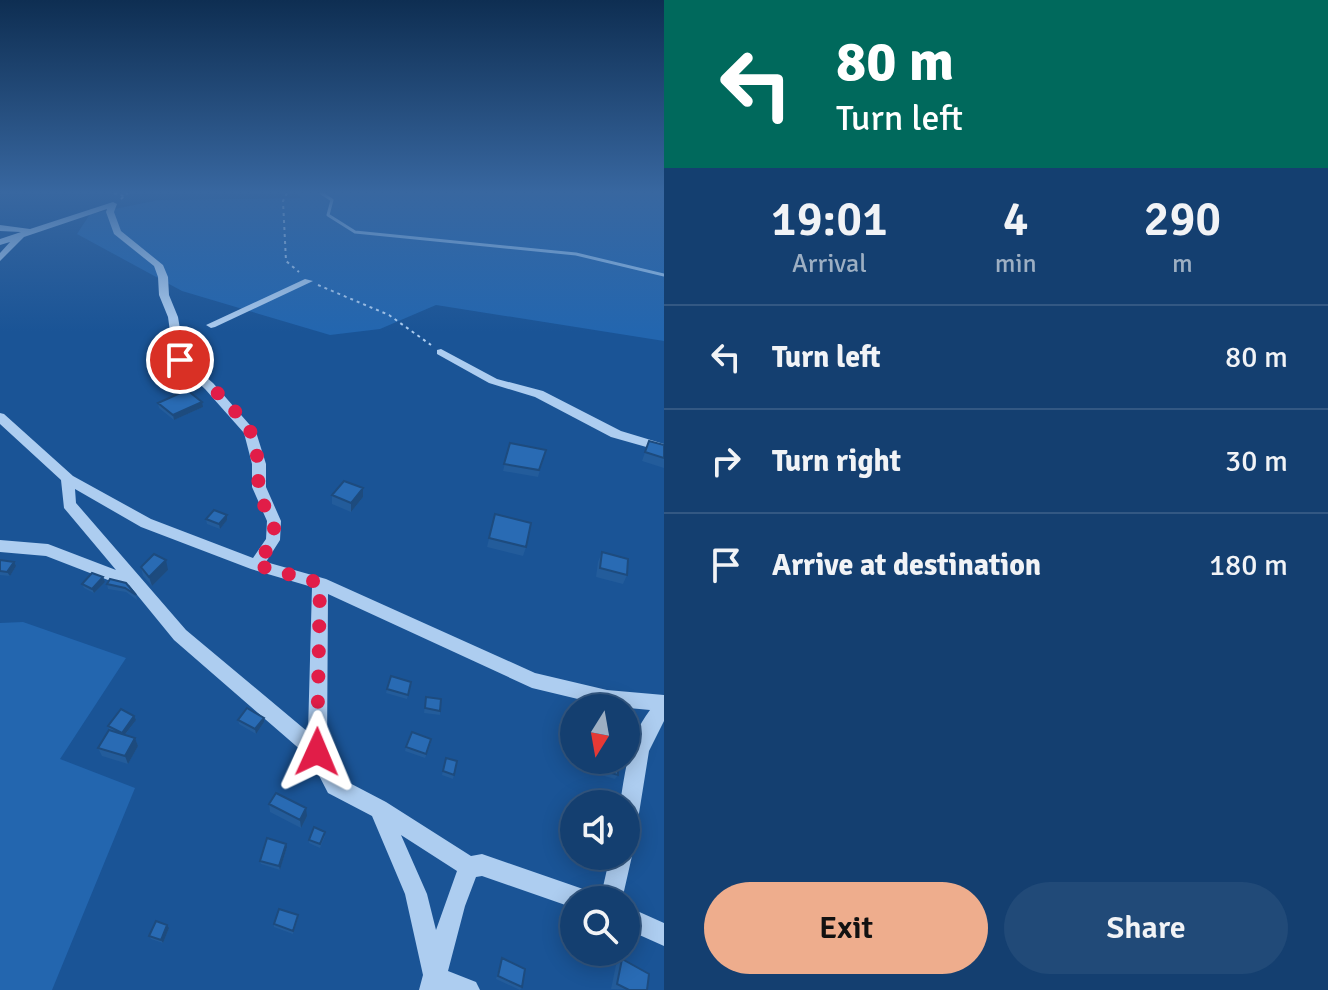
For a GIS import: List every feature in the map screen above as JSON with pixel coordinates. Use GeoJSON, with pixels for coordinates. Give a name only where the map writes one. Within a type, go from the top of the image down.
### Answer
{"type":"FeatureCollection","features":[{"type":"Feature","properties":{"kind":"street"},"geometry":{"type":"LineString","coordinates":[[0,258],[20,239]]}},
{"type":"Feature","properties":{"kind":"street"},"geometry":{"type":"LineString","coordinates":[[126,239],[158,265],[173,317],[180,360],[209,386],[250,432],[259,464],[259,487],[274,521],[273,540],[256,565]]}},
{"type":"Feature","properties":{"kind":"street"},"geometry":{"type":"LineString","coordinates":[[211,325],[308,281]]}},
{"type":"Feature","properties":{"kind":"street"},"geometry":{"type":"LineString","coordinates":[[441,352],[493,381],[539,394],[616,434],[664,448]]}},
{"type":"Feature","properties":{"kind":"street"},"geometry":{"type":"LineString","coordinates":[[1,420],[68,479],[146,523],[256,565],[320,583],[532,680],[607,698],[664,705],[644,739],[632,771],[630,790]]}},
{"type":"Feature","properties":{"kind":"street"},"geometry":{"type":"LineString","coordinates":[[68,479],[69,504],[180,635],[317,752],[335,786],[379,809],[469,867],[482,865],[560,892]]}},
{"type":"Feature","properties":{"kind":"street"},"geometry":{"type":"LineString","coordinates":[[0,546],[48,550],[134,580]]}},
{"type":"Feature","properties":{"kind":"street"},"geometry":{"type":"LineString","coordinates":[[317,752],[320,583]]}},
{"type":"Feature","properties":{"kind":"street"},"geometry":{"type":"LineString","coordinates":[[379,809],[416,894],[433,984]]}},
{"type":"Feature","properties":{"kind":"street"},"geometry":{"type":"LineString","coordinates":[[433,984],[454,906],[469,867]]}},
{"type":"Feature","properties":{"kind":"street"},"geometry":{"type":"LineString","coordinates":[[640,924],[664,935]]}},
{"type":"Feature","properties":{"kind":"street"},"geometry":{"type":"LineString","coordinates":[[433,984],[468,990]]}},
{"type":"Feature","properties":{"kind":"path"},"geometry":{"type":"LineString","coordinates":[[285,239],[286,261],[308,281],[389,315],[441,352]]}},
{"type":"Feature","properties":{"kind":"shaded area"},"geometry":{"type":"Polygon","coordinates":[[[87,239],[664,239],[664,341],[436,305],[380,329],[330,335],[182,291],[87,239]]]}},
{"type":"Feature","properties":{"kind":"shaded area"},"geometry":{"type":"Polygon","coordinates":[[[23,622],[126,658],[60,759],[135,788],[52,990],[0,990],[0,623],[23,622]]]}},
{"type":"Feature","properties":{"kind":"building"},"geometry":{"type":"Polygon","coordinates":[[[180,375],[191,382],[177,389],[166,382],[180,375]]]}},
{"type":"Feature","properties":{"kind":"building"},"geometry":{"type":"Polygon","coordinates":[[[187,390],[202,402],[173,415],[158,403],[187,390]]]}},
{"type":"Feature","properties":{"kind":"building"},"geometry":{"type":"Polygon","coordinates":[[[649,441],[664,445],[664,458],[645,452],[649,441]]]}},
{"type":"Feature","properties":{"kind":"building"},"geometry":{"type":"Polygon","coordinates":[[[510,443],[546,450],[539,470],[504,464],[510,443]]]}},
{"type":"Feature","properties":{"kind":"building"},"geometry":{"type":"Polygon","coordinates":[[[344,481],[363,488],[351,503],[332,495],[344,481]]]}},
{"type":"Feature","properties":{"kind":"building"},"geometry":{"type":"Polygon","coordinates":[[[214,510],[227,515],[219,524],[206,519],[214,510]]]}},
{"type":"Feature","properties":{"kind":"building"},"geometry":{"type":"Polygon","coordinates":[[[495,514],[531,523],[526,547],[489,538],[495,514]]]}},
{"type":"Feature","properties":{"kind":"building"},"geometry":{"type":"Polygon","coordinates":[[[602,552],[628,559],[627,575],[600,568],[602,552]]]}},
{"type":"Feature","properties":{"kind":"building"},"geometry":{"type":"Polygon","coordinates":[[[154,554],[166,560],[149,577],[141,567],[154,554]]]}},
{"type":"Feature","properties":{"kind":"building"},"geometry":{"type":"Polygon","coordinates":[[[0,560],[14,562],[7,572],[0,571],[0,560]]]}},
{"type":"Feature","properties":{"kind":"building"},"geometry":{"type":"Polygon","coordinates":[[[92,573],[103,577],[92,589],[82,584],[92,573]]]}},
{"type":"Feature","properties":{"kind":"building"},"geometry":{"type":"Polygon","coordinates":[[[110,579],[126,583],[136,595],[125,588],[107,584],[110,579]]]}},
{"type":"Feature","properties":{"kind":"building"},"geometry":{"type":"Polygon","coordinates":[[[391,676],[411,682],[408,695],[387,689],[391,676]]]}},
{"type":"Feature","properties":{"kind":"building"},"geometry":{"type":"Polygon","coordinates":[[[426,697],[441,699],[440,711],[425,708],[426,697]]]}},
{"type":"Feature","properties":{"kind":"building"},"geometry":{"type":"Polygon","coordinates":[[[247,708],[264,718],[255,729],[238,720],[247,708]]]}},
{"type":"Feature","properties":{"kind":"building"},"geometry":{"type":"Polygon","coordinates":[[[121,709],[134,716],[122,733],[108,726],[121,709]]]}},
{"type":"Feature","properties":{"kind":"building"},"geometry":{"type":"Polygon","coordinates":[[[109,730],[135,738],[125,756],[98,748],[109,730]]]}},
{"type":"Feature","properties":{"kind":"building"},"geometry":{"type":"Polygon","coordinates":[[[412,732],[431,739],[426,754],[406,747],[412,732]]]}},
{"type":"Feature","properties":{"kind":"building"},"geometry":{"type":"Polygon","coordinates":[[[446,758],[457,761],[454,775],[443,771],[446,758]]]}},
{"type":"Feature","properties":{"kind":"building"},"geometry":{"type":"Polygon","coordinates":[[[276,793],[306,808],[300,820],[269,804],[276,793]]]}},
{"type":"Feature","properties":{"kind":"building"},"geometry":{"type":"Polygon","coordinates":[[[314,827],[325,832],[320,844],[309,840],[314,827]]]}},
{"type":"Feature","properties":{"kind":"building"},"geometry":{"type":"Polygon","coordinates":[[[267,838],[286,844],[279,866],[260,861],[267,838]]]}},
{"type":"Feature","properties":{"kind":"building"},"geometry":{"type":"Polygon","coordinates":[[[279,909],[298,915],[293,931],[274,924],[279,909]]]}},
{"type":"Feature","properties":{"kind":"building"},"geometry":{"type":"Polygon","coordinates":[[[156,921],[167,925],[161,940],[149,936],[156,921]]]}},
{"type":"Feature","properties":{"kind":"building"},"geometry":{"type":"Polygon","coordinates":[[[502,958],[525,969],[522,987],[498,976],[502,958]]]}},
{"type":"Feature","properties":{"kind":"building"},"geometry":{"type":"Polygon","coordinates":[[[621,966],[635,966],[649,974],[647,990],[629,990],[617,984],[621,966]]]}},
{"type":"Feature","properties":{"kind":"waterway"},"geometry":{"type":"LineString","coordinates":[[427,239],[576,254],[664,275]]}},
{"type":"Feature","properties":{"kind":"route"},"geometry":{"type":"LineString","coordinates":[[180,360],[209,386],[250,432],[259,464],[259,487],[274,521],[273,540],[256,565],[320,583],[317,752]]}}]}
